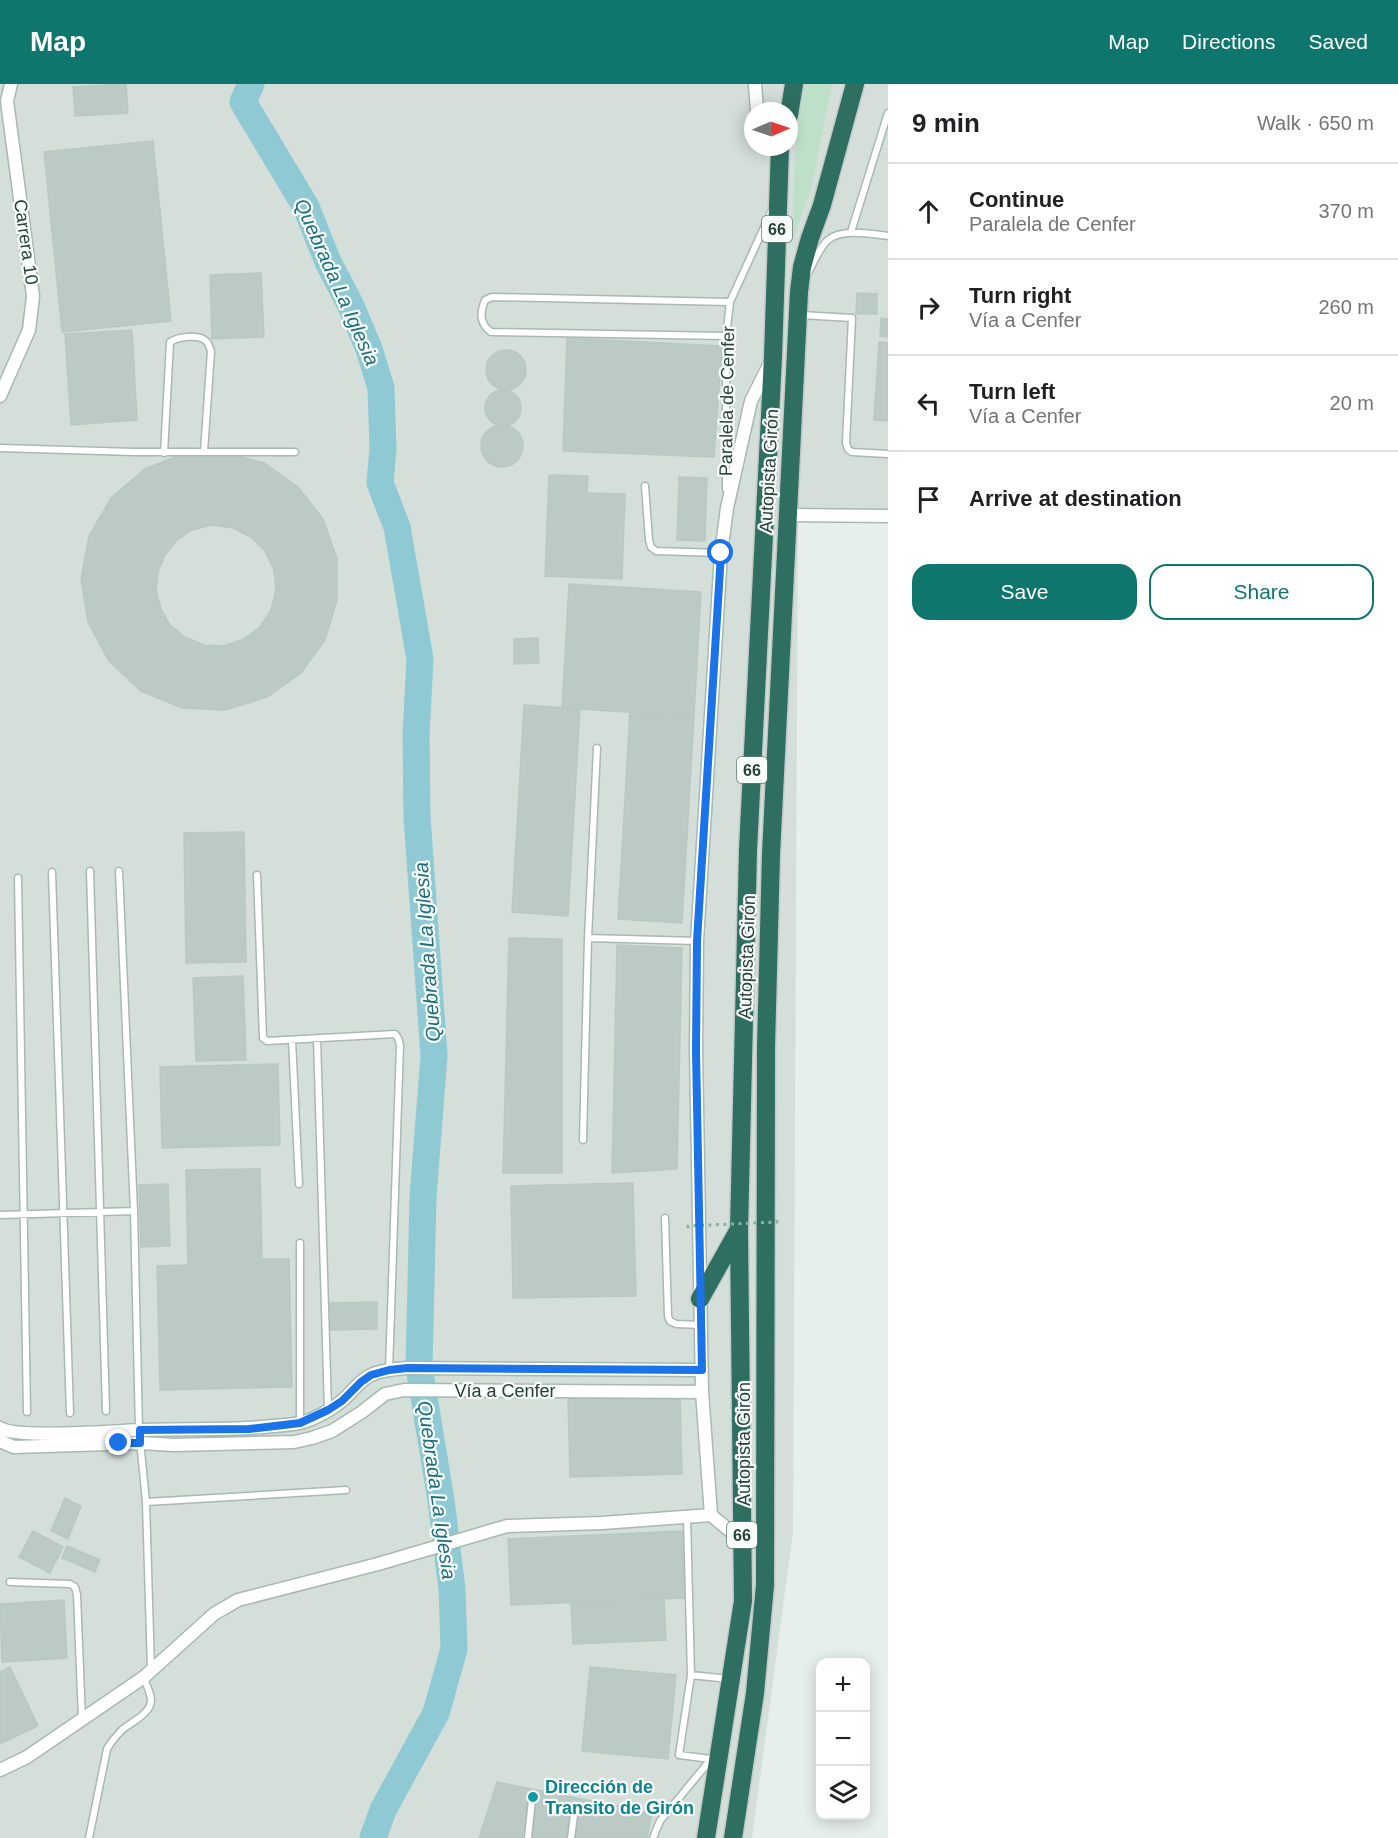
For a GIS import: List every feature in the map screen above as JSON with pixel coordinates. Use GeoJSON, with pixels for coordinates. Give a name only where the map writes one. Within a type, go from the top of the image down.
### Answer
{"type":"FeatureCollection","features":[{"type":"Feature","properties":{"kind":"highway"},"geometry":{"type":"LineString","coordinates":[[783,102],[784,84]]}},
{"type":"Feature","properties":{"kind":"highway"},"geometry":{"type":"LineString","coordinates":[[791,102],[794,84]]}},
{"type":"Feature","properties":{"kind":"highway"},"geometry":{"type":"LineString","coordinates":[[822,205],[824,164],[842,84]]}},
{"type":"Feature","properties":{"kind":"highway","name":"Autopista Girón"},"geometry":{"type":"LineString","coordinates":[[734,1838],[755,1693],[765,1585],[766,1047],[771,854],[799,292],[802,267],[822,205],[855,84]]}},
{"type":"Feature","properties":{"kind":"highway","name":"Autopista Girón"},"geometry":{"type":"LineString","coordinates":[[706,1838],[715,1755],[743,1601],[739,1230],[748,850],[773,357],[778,197],[776,156]]}},
{"type":"Feature","properties":{"kind":"highway"},"geometry":{"type":"LineString","coordinates":[[700,1299],[739,1230]]}},
{"type":"Feature","properties":{"kind":"street","name":"Carrera 10"},"geometry":{"type":"LineString","coordinates":[[0,396],[29,330],[33,296],[7,101],[11,84]]}},
{"type":"Feature","properties":{"kind":"street"},"geometry":{"type":"LineString","coordinates":[[755,84],[756,102]]}},
{"type":"Feature","properties":{"kind":"street","name":"Paralela de Cenfer"},"geometry":{"type":"LineString","coordinates":[[711,1515],[702,1392],[696,1050],[697,941],[721,553],[727,508],[751,401],[773,357]]}},
{"type":"Feature","properties":{"kind":"street"},"geometry":{"type":"LineString","coordinates":[[788,515],[888,516]]}},
{"type":"Feature","properties":{"kind":"street","name":"Vía a Cenfer"},"geometry":{"type":"LineString","coordinates":[[0,1428],[5,1431],[30,1433],[119,1432],[249,1429],[300,1423],[342,1401],[371,1375],[407,1368],[702,1370]]}},
{"type":"Feature","properties":{"kind":"street","name":"Vía a Cenfer"},"geometry":{"type":"LineString","coordinates":[[0,1441],[14,1447],[294,1442],[332,1431],[385,1394],[405,1390],[702,1392]]}},
{"type":"Feature","properties":{"kind":"street"},"geometry":{"type":"LineString","coordinates":[[0,1770],[27,1757],[82,1720],[147,1673],[214,1614],[238,1600],[423,1551],[507,1526],[602,1523],[711,1515],[742,1541]]}},
{"type":"Feature","properties":{"kind":"lane"},"geometry":{"type":"LineString","coordinates":[[851,232],[888,113]]}},
{"type":"Feature","properties":{"kind":"lane","name":"Paralela de Cenfer"},"geometry":{"type":"LineString","coordinates":[[727,508],[726,336],[730,302],[778,197]]}},
{"type":"Feature","properties":{"kind":"lane"},"geometry":{"type":"LineString","coordinates":[[799,292],[817,255],[829,239],[851,232],[888,236]]}},
{"type":"Feature","properties":{"kind":"lane"},"geometry":{"type":"LineString","coordinates":[[726,336],[491,332],[484,327],[480,313],[485,300],[492,297],[730,302]]}},
{"type":"Feature","properties":{"kind":"lane"},"geometry":{"type":"LineString","coordinates":[[798,315],[852,318],[846,443],[852,452],[888,454]]}},
{"type":"Feature","properties":{"kind":"lane"},"geometry":{"type":"LineString","coordinates":[[164,453],[170,342],[177,338],[201,338],[207,342],[212,351],[204,452]]}},
{"type":"Feature","properties":{"kind":"lane"},"geometry":{"type":"LineString","coordinates":[[0,448],[164,453],[295,453]]}},
{"type":"Feature","properties":{"kind":"lane"},"geometry":{"type":"LineString","coordinates":[[645,486],[651,547],[656,551],[721,553]]}},
{"type":"Feature","properties":{"kind":"lane"},"geometry":{"type":"LineString","coordinates":[[583,1140],[588,938],[597,748]]}},
{"type":"Feature","properties":{"kind":"lane"},"geometry":{"type":"LineString","coordinates":[[90,871],[102,1212],[106,1411]]}},
{"type":"Feature","properties":{"kind":"lane"},"geometry":{"type":"LineString","coordinates":[[89,1838],[107,1749],[123,1730],[148,1711],[151,1704],[147,1673],[146,1502],[140,1443],[134,1212],[119,871]]}},
{"type":"Feature","properties":{"kind":"lane"},"geometry":{"type":"LineString","coordinates":[[52,872],[70,1413]]}},
{"type":"Feature","properties":{"kind":"lane"},"geometry":{"type":"LineString","coordinates":[[257,874],[262,1034],[267,1041],[395,1034],[400,1045],[389,1370]]}},
{"type":"Feature","properties":{"kind":"lane"},"geometry":{"type":"LineString","coordinates":[[18,878],[27,1412]]}},
{"type":"Feature","properties":{"kind":"lane"},"geometry":{"type":"LineString","coordinates":[[588,938],[697,941]]}},
{"type":"Feature","properties":{"kind":"lane"},"geometry":{"type":"LineString","coordinates":[[316,1038],[328,1410]]}},
{"type":"Feature","properties":{"kind":"lane"},"geometry":{"type":"LineString","coordinates":[[292,1040],[299,1184]]}},
{"type":"Feature","properties":{"kind":"lane"},"geometry":{"type":"LineString","coordinates":[[0,1215],[134,1212]]}},
{"type":"Feature","properties":{"kind":"lane"},"geometry":{"type":"LineString","coordinates":[[665,1218],[668,1316],[670,1321],[676,1324],[701,1325]]}},
{"type":"Feature","properties":{"kind":"lane"},"geometry":{"type":"LineString","coordinates":[[300,1243],[300,1423]]}},
{"type":"Feature","properties":{"kind":"lane"},"geometry":{"type":"LineString","coordinates":[[146,1502],[346,1490]]}},
{"type":"Feature","properties":{"kind":"lane"},"geometry":{"type":"LineString","coordinates":[[687,1517],[691,1675],[679,1755],[715,1755]]}},
{"type":"Feature","properties":{"kind":"lane"},"geometry":{"type":"LineString","coordinates":[[10,1582],[70,1584],[75,1587],[82,1720]]}},
{"type":"Feature","properties":{"kind":"lane"},"geometry":{"type":"LineString","coordinates":[[691,1675],[730,1679]]}},
{"type":"Feature","properties":{"kind":"lane"},"geometry":{"type":"LineString","coordinates":[[653,1838],[660,1821],[715,1755]]}},
{"type":"Feature","properties":{"kind":"lane"},"geometry":{"type":"LineString","coordinates":[[528,1838],[532,1799]]}},
{"type":"Feature","properties":{"kind":"lane"},"geometry":{"type":"LineString","coordinates":[[571,1838],[575,1808]]}},
{"type":"Feature","properties":{"kind":"path"},"geometry":{"type":"LineString","coordinates":[[688,1228],[688,1226],[777,1222],[777,1219]]}},
{"type":"Feature","properties":{"kind":"shaded area"},"geometry":{"type":"Polygon","coordinates":[[[0,84],[888,84],[888,511],[798,509],[793,1532],[752,1838],[0,1838],[0,84]]]}},
{"type":"Feature","properties":{"kind":"green space"},"geometry":{"type":"Polygon","coordinates":[[[800,84],[832,84],[812,184],[793,240],[794,174],[795,156],[798,156],[800,84]]]}},
{"type":"Feature","properties":{"kind":"building"},"geometry":{"type":"Polygon","coordinates":[[[126,84],[128,113],[75,116],[73,87],[126,84]]]}},
{"type":"Feature","properties":{"kind":"building"},"geometry":{"type":"Polygon","coordinates":[[[153,141],[171,321],[62,332],[44,152],[153,141]]]}},
{"type":"Feature","properties":{"kind":"building"},"geometry":{"type":"Polygon","coordinates":[[[261,273],[264,337],[212,339],[210,275],[261,273]]]}},
{"type":"Feature","properties":{"kind":"building"},"geometry":{"type":"Polygon","coordinates":[[[857,293],[877,294],[877,314],[856,314],[857,293]]]}},
{"type":"Feature","properties":{"kind":"building"},"geometry":{"type":"Polygon","coordinates":[[[881,318],[888,319],[888,337],[880,336],[881,318]]]}},
{"type":"Feature","properties":{"kind":"building"},"geometry":{"type":"Polygon","coordinates":[[[132,330],[137,420],[71,425],[65,334],[132,330]]]}},
{"type":"Feature","properties":{"kind":"building"},"geometry":{"type":"Polygon","coordinates":[[[567,338],[722,346],[714,457],[563,451],[567,338]]]}},
{"type":"Feature","properties":{"kind":"building"},"geometry":{"type":"Polygon","coordinates":[[[879,342],[888,343],[888,421],[874,420],[879,342]]]}},
{"type":"Feature","properties":{"kind":"building"},"geometry":{"type":"Polygon","coordinates":[[[506,350],[520,356],[526,370],[520,384],[506,390],[492,384],[486,370],[492,356],[506,350]]]}},
{"type":"Feature","properties":{"kind":"building"},"geometry":{"type":"Polygon","coordinates":[[[503,390],[516,395],[521,408],[516,421],[503,426],[490,421],[485,408],[490,395],[503,390]]]}},
{"type":"Feature","properties":{"kind":"building"},"geometry":{"type":"Polygon","coordinates":[[[502,425],[517,431],[523,446],[517,461],[502,467],[487,461],[481,446],[487,431],[502,425]]]}},
{"type":"Feature","properties":{"kind":"building"},"geometry":{"type":"Polygon","coordinates":[[[224,452],[264,463],[298,487],[323,519],[337,559],[337,600],[325,640],[301,673],[267,697],[225,710],[182,708],[141,691],[109,661],[88,622],[81,579],[89,536],[111,498],[145,469],[183,454],[224,452]],[[212,525],[192,530],[177,540],[165,555],[158,572],[156,591],[161,609],[170,625],[185,637],[204,645],[224,646],[244,639],[260,627],[271,610],[276,590],[274,570],[265,551],[251,537],[233,528],[212,525]]]}},
{"type":"Feature","properties":{"kind":"building"},"geometry":{"type":"Polygon","coordinates":[[[549,475],[588,476],[587,493],[625,494],[622,579],[545,576],[549,475]]]}},
{"type":"Feature","properties":{"kind":"building"},"geometry":{"type":"Polygon","coordinates":[[[679,477],[707,478],[705,541],[677,540],[679,477]]]}},
{"type":"Feature","properties":{"kind":"building"},"geometry":{"type":"Polygon","coordinates":[[[569,584],[701,592],[694,716],[562,708],[569,584]]]}},
{"type":"Feature","properties":{"kind":"building"},"geometry":{"type":"Polygon","coordinates":[[[538,638],[539,663],[514,664],[514,639],[538,638]]]}},
{"type":"Feature","properties":{"kind":"building"},"geometry":{"type":"Polygon","coordinates":[[[524,705],[580,709],[568,916],[512,912],[524,705]]]}},
{"type":"Feature","properties":{"kind":"building"},"geometry":{"type":"Polygon","coordinates":[[[630,712],[694,716],[682,923],[618,919],[630,712]]]}},
{"type":"Feature","properties":{"kind":"building"},"geometry":{"type":"Polygon","coordinates":[[[244,832],[246,962],[186,963],[184,833],[244,832]]]}},
{"type":"Feature","properties":{"kind":"building"},"geometry":{"type":"Polygon","coordinates":[[[509,938],[562,939],[562,1173],[503,1173],[509,938]]]}},
{"type":"Feature","properties":{"kind":"building"},"geometry":{"type":"Polygon","coordinates":[[[617,945],[682,948],[677,1169],[612,1173],[617,945]]]}},
{"type":"Feature","properties":{"kind":"building"},"geometry":{"type":"Polygon","coordinates":[[[243,976],[246,1060],[196,1061],[193,978],[243,976]]]}},
{"type":"Feature","properties":{"kind":"building"},"geometry":{"type":"Polygon","coordinates":[[[278,1064],[280,1145],[162,1148],[160,1067],[278,1064]]]}},
{"type":"Feature","properties":{"kind":"building"},"geometry":{"type":"Polygon","coordinates":[[[260,1169],[262,1259],[289,1259],[292,1387],[160,1390],[157,1266],[188,1265],[186,1170],[260,1169]]]}},
{"type":"Feature","properties":{"kind":"building"},"geometry":{"type":"Polygon","coordinates":[[[633,1183],[636,1296],[513,1298],[511,1186],[633,1183]]]}},
{"type":"Feature","properties":{"kind":"building"},"geometry":{"type":"Polygon","coordinates":[[[168,1184],[170,1246],[141,1247],[139,1185],[168,1184]]]}},
{"type":"Feature","properties":{"kind":"building"},"geometry":{"type":"Polygon","coordinates":[[[377,1302],[377,1329],[331,1330],[330,1303],[377,1302]]]}},
{"type":"Feature","properties":{"kind":"building"},"geometry":{"type":"Polygon","coordinates":[[[680,1394],[682,1474],[570,1477],[568,1397],[680,1394]]]}},
{"type":"Feature","properties":{"kind":"building"},"geometry":{"type":"Polygon","coordinates":[[[65,1498],[81,1506],[68,1539],[51,1531],[65,1498]]]}},
{"type":"Feature","properties":{"kind":"building"},"geometry":{"type":"Polygon","coordinates":[[[33,1531],[63,1547],[50,1573],[19,1557],[33,1531]]]}},
{"type":"Feature","properties":{"kind":"building"},"geometry":{"type":"Polygon","coordinates":[[[682,1531],[685,1598],[511,1605],[508,1539],[682,1531]]]}},
{"type":"Feature","properties":{"kind":"building"},"geometry":{"type":"Polygon","coordinates":[[[67,1546],[100,1560],[95,1572],[62,1558],[67,1546]]]}},
{"type":"Feature","properties":{"kind":"building"},"geometry":{"type":"Polygon","coordinates":[[[664,1598],[666,1640],[573,1644],[571,1602],[664,1598]]]}},
{"type":"Feature","properties":{"kind":"building"},"geometry":{"type":"Polygon","coordinates":[[[64,1600],[67,1658],[2,1662],[0,1604],[64,1600]]]}},
{"type":"Feature","properties":{"kind":"building"},"geometry":{"type":"Polygon","coordinates":[[[10,1667],[38,1726],[0,1744],[0,1672],[10,1667]]]}},
{"type":"Feature","properties":{"kind":"building"},"geometry":{"type":"Polygon","coordinates":[[[590,1667],[676,1675],[668,1759],[582,1751],[590,1667]]]}},
{"type":"Feature","properties":{"kind":"building","name":"Dirección de Transito de Girón"},"geometry":{"type":"Polygon","coordinates":[[[497,1782],[652,1813],[647,1838],[479,1838],[497,1782]]]}},
{"type":"Feature","properties":{"kind":"waterway","name":"Quebrada La Iglesia"},"geometry":{"type":"LineString","coordinates":[[251,84],[243,102],[306,207],[328,262],[350,304],[369,349],[381,388],[383,448],[380,483],[397,527],[420,659],[416,735],[417,817],[434,1056],[423,1197],[419,1367],[441,1500],[452,1589],[454,1649],[436,1713],[383,1810],[373,1838]]}},
{"type":"Feature","properties":{"kind":"place","name":"Dirección de Transito de Girón"},"geometry":{"type":"Point","coordinates":[533,1797]}},
{"type":"Feature","properties":{"kind":"route"},"geometry":{"type":"LineString","coordinates":[[119,1443],[140,1443],[140,1430],[249,1429],[300,1423],[342,1401],[371,1375],[389,1370],[450,1368],[702,1370],[696,1050],[697,941],[721,553]]}}]}
